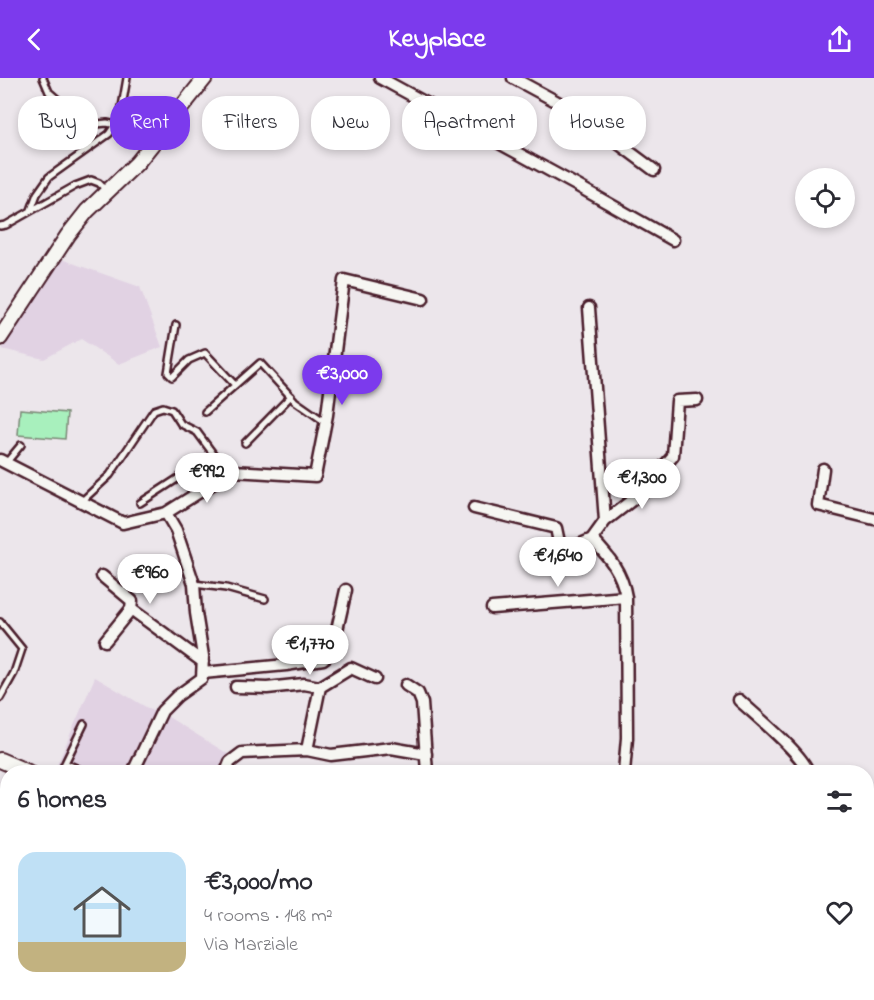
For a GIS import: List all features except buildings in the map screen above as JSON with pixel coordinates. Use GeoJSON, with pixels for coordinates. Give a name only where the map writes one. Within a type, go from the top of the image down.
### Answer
{"type":"FeatureCollection","features":[{"type":"Feature","properties":{"kind":"street"},"geometry":{"type":"LineString","coordinates":[[0,338],[87,211],[137,163],[204,78]]}},
{"type":"Feature","properties":{"kind":"street"},"geometry":{"type":"LineString","coordinates":[[380,78],[576,184],[673,240]]}},
{"type":"Feature","properties":{"kind":"street"},"geometry":{"type":"LineString","coordinates":[[513,78],[576,112],[654,170]]}},
{"type":"Feature","properties":{"kind":"street"},"geometry":{"type":"LineString","coordinates":[[3,462],[123,523],[166,513],[233,471],[315,476],[325,422],[344,280],[423,299]]}},
{"type":"Feature","properties":{"kind":"street"},"geometry":{"type":"LineString","coordinates":[[589,308],[605,521]]}},
{"type":"Feature","properties":{"kind":"street"},"geometry":{"type":"LineString","coordinates":[[474,508],[555,528],[560,547],[565,551],[592,539],[605,521],[662,477],[664,465],[673,456],[677,400],[697,400]]}},
{"type":"Feature","properties":{"kind":"street"},"geometry":{"type":"LineString","coordinates":[[823,469],[818,505],[874,519]]}},
{"type":"Feature","properties":{"kind":"street"},"geometry":{"type":"LineString","coordinates":[[136,765],[162,711],[177,696],[202,678],[203,668],[194,584],[176,530],[166,513]]}},
{"type":"Feature","properties":{"kind":"street"},"geometry":{"type":"LineString","coordinates":[[592,539],[612,559],[624,581],[627,738],[625,765]]}},
{"type":"Feature","properties":{"kind":"street"},"geometry":{"type":"LineString","coordinates":[[102,576],[132,600],[132,609],[105,641]]}},
{"type":"Feature","properties":{"kind":"street"},"geometry":{"type":"LineString","coordinates":[[132,609],[203,668],[286,665],[323,659],[332,652],[346,590]]}},
{"type":"Feature","properties":{"kind":"street"},"geometry":{"type":"LineString","coordinates":[[492,608],[626,597]]}},
{"type":"Feature","properties":{"kind":"street"},"geometry":{"type":"LineString","coordinates":[[236,687],[267,688],[304,684],[320,687],[351,668],[375,679]]}},
{"type":"Feature","properties":{"kind":"street"},"geometry":{"type":"LineString","coordinates":[[406,685],[418,693],[422,703],[427,765]]}},
{"type":"Feature","properties":{"kind":"street"},"geometry":{"type":"LineString","coordinates":[[307,750],[320,687]]}},
{"type":"Feature","properties":{"kind":"street"},"geometry":{"type":"LineString","coordinates":[[739,700],[806,765]]}},
{"type":"Feature","properties":{"kind":"street"},"geometry":{"type":"LineString","coordinates":[[229,765],[242,753],[307,750],[332,755],[391,748],[426,754]]}},
{"type":"Feature","properties":{"kind":"lane"},"geometry":{"type":"LineString","coordinates":[[43,78],[49,92],[87,124],[110,124]]}},
{"type":"Feature","properties":{"kind":"lane"},"geometry":{"type":"LineString","coordinates":[[124,96],[127,78]]}},
{"type":"Feature","properties":{"kind":"lane"},"geometry":{"type":"LineString","coordinates":[[32,210],[37,194],[49,177],[110,133]]}},
{"type":"Feature","properties":{"kind":"lane"},"geometry":{"type":"LineString","coordinates":[[0,226],[6,225],[75,186],[91,180],[99,183],[108,192]]}},
{"type":"Feature","properties":{"kind":"lane"},"geometry":{"type":"LineString","coordinates":[[176,325],[168,373],[172,377],[189,360],[205,353],[235,385]]}},
{"type":"Feature","properties":{"kind":"lane"},"geometry":{"type":"LineString","coordinates":[[205,412],[260,363],[291,396],[325,422]]}},
{"type":"Feature","properties":{"kind":"lane"},"geometry":{"type":"LineString","coordinates":[[245,443],[291,396]]}},
{"type":"Feature","properties":{"kind":"lane"},"geometry":{"type":"LineString","coordinates":[[81,502],[110,475],[154,410],[163,407],[172,410],[181,424],[197,432],[214,455],[140,503]]}},
{"type":"Feature","properties":{"kind":"lane"},"geometry":{"type":"LineString","coordinates":[[3,462],[21,445]]}},
{"type":"Feature","properties":{"kind":"lane"},"geometry":{"type":"LineString","coordinates":[[194,584],[226,588],[265,598]]}},
{"type":"Feature","properties":{"kind":"lane"},"geometry":{"type":"LineString","coordinates":[[0,622],[22,649],[14,673],[0,698]]}},
{"type":"Feature","properties":{"kind":"lane"},"geometry":{"type":"LineString","coordinates":[[65,764],[84,724]]}},
{"type":"Feature","properties":{"kind":"shaded area"},"geometry":{"type":"Polygon","coordinates":[[[61,259],[140,287],[162,347],[119,364],[81,339],[44,359],[2,349],[61,259]]]}},
{"type":"Feature","properties":{"kind":"shaded area"},"geometry":{"type":"Polygon","coordinates":[[[95,677],[156,713],[130,765],[57,765],[95,677]]]}},
{"type":"Feature","properties":{"kind":"shaded area"},"geometry":{"type":"Polygon","coordinates":[[[165,715],[228,754],[223,765],[140,765],[165,715]]]}},
{"type":"Feature","properties":{"kind":"green space"},"geometry":{"type":"Polygon","coordinates":[[[20,409],[67,413],[65,439],[18,435],[20,409]]]}}]}
